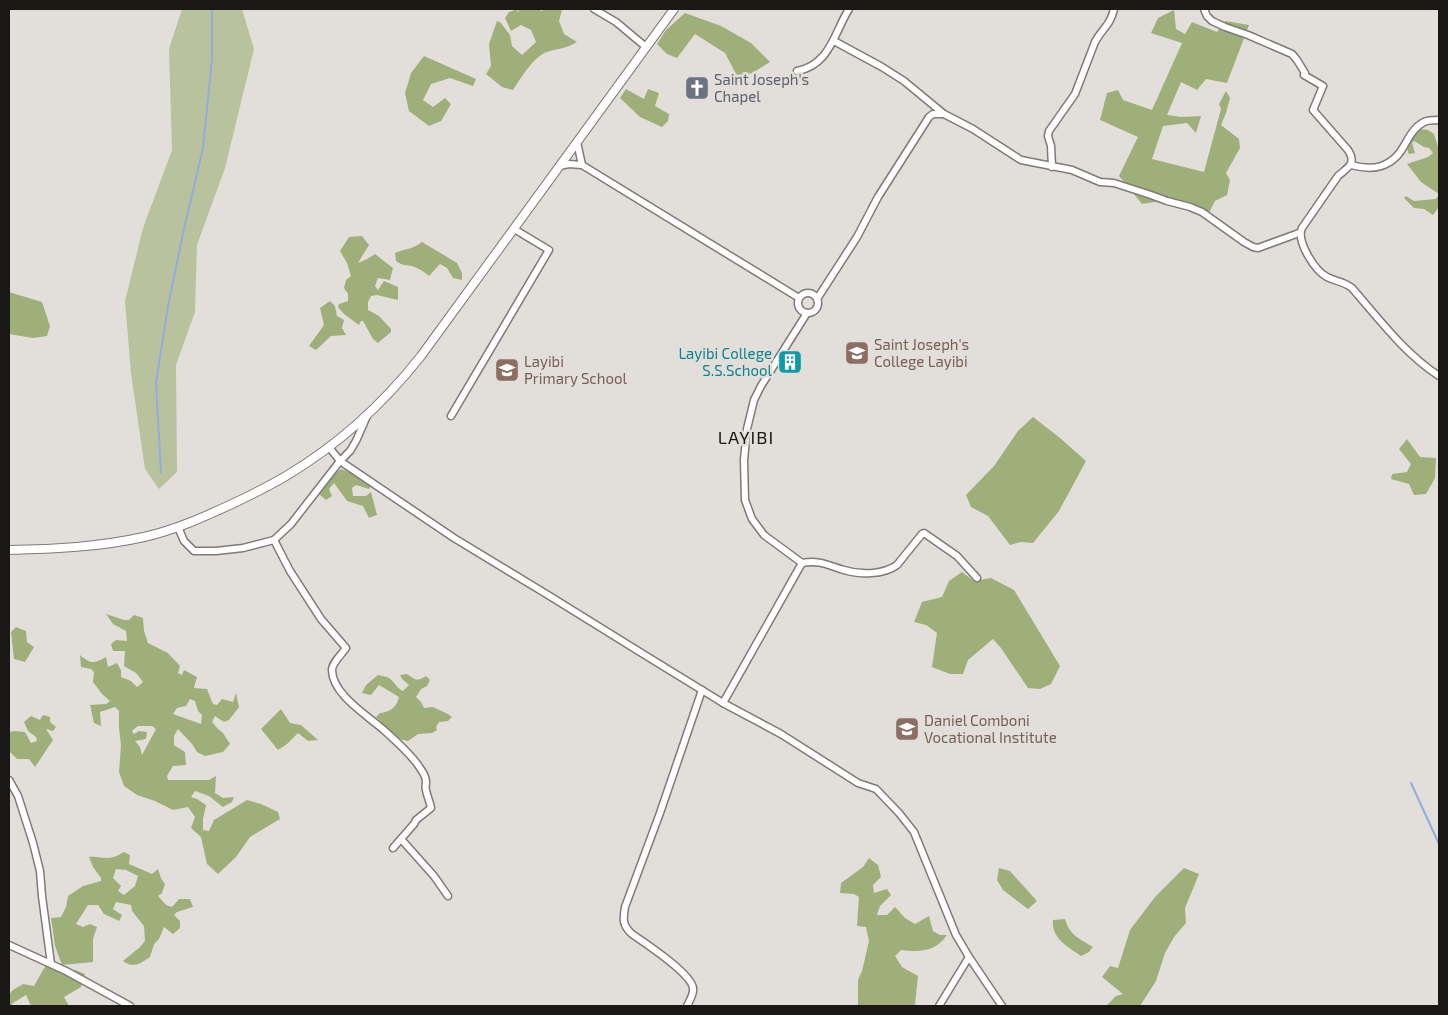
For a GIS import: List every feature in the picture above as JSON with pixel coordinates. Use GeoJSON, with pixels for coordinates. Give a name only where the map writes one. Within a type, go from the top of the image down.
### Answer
{"type":"FeatureCollection","features":[{"type":"Feature","properties":{"kind":"street"},"geometry":{"type":"LineString","coordinates":[[594,9],[616,22],[646,48]]}},
{"type":"Feature","properties":{"kind":"street"},"geometry":{"type":"LineString","coordinates":[[9,550],[62,549],[112,543],[144,537],[178,527],[258,492],[286,476],[329,446],[368,413],[402,380],[674,9]]}},
{"type":"Feature","properties":{"kind":"street"},"geometry":{"type":"LineString","coordinates":[[797,71],[815,64],[824,56],[834,41],[849,9]]}},
{"type":"Feature","properties":{"kind":"street"},"geometry":{"type":"LineString","coordinates":[[1052,167],[1049,131],[1075,94],[1095,42],[1110,22],[1114,9]]}},
{"type":"Feature","properties":{"kind":"street"},"geometry":{"type":"LineString","coordinates":[[834,41],[882,67],[944,114],[978,132],[1022,160],[1072,170],[1100,182],[1114,183],[1196,209],[1244,242],[1258,248],[1299,233],[1338,176],[1351,165],[1351,156],[1348,150],[1313,110],[1323,86],[1304,75],[1305,73],[1292,54],[1212,21],[1204,9]]}},
{"type":"Feature","properties":{"kind":"street"},"geometry":{"type":"LineString","coordinates":[[817,299],[857,237],[878,197],[929,117],[933,114],[944,114]]}},
{"type":"Feature","properties":{"kind":"street"},"geometry":{"type":"LineString","coordinates":[[1351,165],[1363,168],[1376,168],[1385,164],[1396,157],[1415,128],[1425,122],[1439,120]]}},
{"type":"Feature","properties":{"kind":"street"},"geometry":{"type":"LineString","coordinates":[[577,142],[582,165]]}},
{"type":"Feature","properties":{"kind":"street"},"geometry":{"type":"LineString","coordinates":[[559,166],[568,164],[582,165],[799,298]]}},
{"type":"Feature","properties":{"kind":"street"},"geometry":{"type":"LineString","coordinates":[[451,416],[549,250],[514,229]]}},
{"type":"Feature","properties":{"kind":"street"},"geometry":{"type":"LineString","coordinates":[[1299,233],[1306,251],[1320,273],[1346,283],[1352,288],[1391,334],[1439,376]]}},
{"type":"Feature","properties":{"kind":"street"},"geometry":{"type":"LineString","coordinates":[[806,293],[814,295],[818,305],[814,311],[806,313],[800,310],[799,298],[806,293]]}},
{"type":"Feature","properties":{"kind":"street"},"geometry":{"type":"LineString","coordinates":[[806,313],[754,400],[747,429],[744,466],[745,500],[752,519],[764,535],[802,563],[813,561],[845,571],[871,574],[897,565],[924,533],[958,556],[977,578]]}},
{"type":"Feature","properties":{"kind":"street"},"geometry":{"type":"LineString","coordinates":[[178,527],[184,541],[194,551],[243,548],[274,540],[291,524],[350,451],[368,413]]}},
{"type":"Feature","properties":{"kind":"street"},"geometry":{"type":"LineString","coordinates":[[329,446],[340,461],[454,538],[723,703],[781,734],[858,783],[876,789],[910,825],[956,935],[1002,1006]]}},
{"type":"Feature","properties":{"kind":"street"},"geometry":{"type":"LineString","coordinates":[[274,540],[290,571],[320,619],[346,648],[333,664],[332,671],[337,687],[412,758],[423,774],[426,782],[425,788],[432,808],[416,820],[393,848]]}},
{"type":"Feature","properties":{"kind":"street"},"geometry":{"type":"LineString","coordinates":[[723,703],[802,563]]}},
{"type":"Feature","properties":{"kind":"street"},"geometry":{"type":"LineString","coordinates":[[688,1006],[693,992],[691,982],[672,964],[626,929],[623,924],[623,918],[625,907],[670,785],[702,690]]}},
{"type":"Feature","properties":{"kind":"street"},"geometry":{"type":"LineString","coordinates":[[9,780],[18,796],[40,871],[51,964]]}},
{"type":"Feature","properties":{"kind":"street"},"geometry":{"type":"LineString","coordinates":[[401,839],[434,876],[448,896]]}},
{"type":"Feature","properties":{"kind":"street"},"geometry":{"type":"LineString","coordinates":[[9,945],[80,978],[130,1006]]}},
{"type":"Feature","properties":{"kind":"street"},"geometry":{"type":"LineString","coordinates":[[939,1006],[969,957]]}},
{"type":"Feature","properties":{"kind":"green space"},"geometry":{"type":"Polygon","coordinates":[[[182,9],[242,9],[254,49],[225,168],[197,245],[195,312],[176,365],[177,472],[159,489],[145,469],[131,373],[125,301],[143,228],[172,150],[169,49],[182,9]]]}},
{"type":"Feature","properties":{"kind":"green space"},"geometry":{"type":"Polygon","coordinates":[[[518,9],[517,13],[520,9],[537,9],[542,11],[544,9],[562,9],[559,21],[564,34],[577,42],[547,52],[537,58],[513,90],[502,87],[486,74],[491,66],[489,44],[497,21],[501,23],[510,35],[512,46],[522,55],[536,42],[531,30],[521,25],[511,31],[505,18],[509,12],[518,9]]]}},
{"type":"Feature","properties":{"kind":"green space"},"geometry":{"type":"Polygon","coordinates":[[[1174,10],[1176,29],[1185,34],[1192,22],[1217,32],[1225,21],[1249,25],[1227,83],[1206,79],[1197,90],[1181,82],[1167,115],[1181,117],[1201,116],[1196,133],[1187,123],[1163,126],[1152,159],[1204,172],[1221,109],[1219,104],[1226,91],[1230,98],[1221,125],[1239,139],[1240,148],[1226,173],[1230,180],[1227,195],[1215,201],[1209,213],[1173,199],[1142,204],[1119,176],[1138,137],[1100,120],[1107,93],[1118,90],[1123,100],[1152,110],[1182,43],[1151,33],[1158,18],[1174,10]]]}},
{"type":"Feature","properties":{"kind":"green space"},"geometry":{"type":"Polygon","coordinates":[[[685,13],[721,26],[751,43],[770,62],[752,73],[737,76],[725,53],[695,34],[677,58],[667,54],[657,44],[666,30],[685,13]]]}},
{"type":"Feature","properties":{"kind":"green space"},"geometry":{"type":"Polygon","coordinates":[[[424,56],[476,79],[473,86],[450,78],[431,84],[423,100],[433,107],[445,98],[451,104],[441,121],[429,126],[409,111],[405,93],[411,73],[424,56]]]}},
{"type":"Feature","properties":{"kind":"green space"},"geometry":{"type":"Polygon","coordinates":[[[626,89],[644,99],[648,89],[659,93],[655,106],[669,114],[668,121],[662,127],[640,117],[620,98],[626,89]]]}},
{"type":"Feature","properties":{"kind":"green space"},"geometry":{"type":"Polygon","coordinates":[[[1419,129],[1428,130],[1434,134],[1439,150],[1439,194],[1421,182],[1407,164],[1428,157],[1433,153],[1429,148],[1414,141],[1412,143],[1415,153],[1409,154],[1408,144],[1419,129]]]}},
{"type":"Feature","properties":{"kind":"green space"},"geometry":{"type":"Polygon","coordinates":[[[1439,194],[1439,207],[1433,215],[1424,209],[1414,208],[1404,198],[1406,196],[1414,201],[1436,199],[1439,194]]]}},
{"type":"Feature","properties":{"kind":"green space"},"geometry":{"type":"Polygon","coordinates":[[[362,236],[369,245],[358,263],[375,254],[393,268],[390,280],[378,278],[375,286],[378,290],[384,281],[398,287],[398,300],[377,295],[371,296],[368,302],[368,310],[379,316],[391,329],[391,332],[378,343],[373,339],[363,321],[359,325],[338,307],[339,304],[348,301],[348,294],[344,288],[346,280],[351,276],[347,263],[340,251],[349,237],[362,236]]]}},
{"type":"Feature","properties":{"kind":"green space"},"geometry":{"type":"Polygon","coordinates":[[[422,242],[457,263],[462,273],[462,280],[453,278],[447,268],[440,264],[429,276],[416,268],[396,261],[395,253],[412,248],[422,242]]]}},
{"type":"Feature","properties":{"kind":"green space"},"geometry":{"type":"Polygon","coordinates":[[[9,292],[42,302],[50,326],[47,336],[33,338],[9,334],[9,292]]]}},
{"type":"Feature","properties":{"kind":"green space"},"geometry":{"type":"Polygon","coordinates":[[[330,301],[335,306],[337,316],[344,320],[342,328],[346,335],[331,336],[316,350],[309,346],[324,325],[320,308],[330,301]]]}},
{"type":"Feature","properties":{"kind":"green space"},"geometry":{"type":"Polygon","coordinates":[[[1033,417],[1086,461],[1059,511],[1033,543],[1021,542],[1010,545],[988,516],[971,507],[966,495],[994,466],[1018,431],[1033,417]]]}},
{"type":"Feature","properties":{"kind":"green space"},"geometry":{"type":"Polygon","coordinates":[[[1407,439],[1420,457],[1436,458],[1435,478],[1426,494],[1414,495],[1409,484],[1391,479],[1392,474],[1407,472],[1411,464],[1399,449],[1407,439]]]}},
{"type":"Feature","properties":{"kind":"green space"},"geometry":{"type":"Polygon","coordinates":[[[341,469],[352,473],[371,485],[369,489],[356,485],[352,488],[353,496],[366,496],[371,492],[377,515],[369,518],[363,506],[347,501],[334,483],[329,489],[332,496],[326,500],[319,494],[331,477],[341,469]]]}},
{"type":"Feature","properties":{"kind":"green space"},"geometry":{"type":"Polygon","coordinates":[[[962,572],[974,581],[991,578],[1014,590],[1060,666],[1051,684],[1040,689],[1028,688],[993,639],[968,660],[963,674],[950,674],[932,667],[937,633],[926,625],[914,622],[922,602],[942,597],[949,581],[962,572]]]}},
{"type":"Feature","properties":{"kind":"green space"},"geometry":{"type":"Polygon","coordinates":[[[106,614],[124,620],[129,620],[134,615],[143,618],[144,631],[148,643],[168,653],[180,666],[178,673],[182,675],[184,670],[197,677],[194,688],[207,689],[213,704],[217,705],[222,699],[233,702],[236,693],[239,707],[229,720],[224,722],[215,716],[212,722],[223,733],[230,744],[223,752],[205,756],[197,752],[178,729],[174,736],[174,745],[185,752],[186,765],[173,766],[167,776],[168,780],[209,780],[216,776],[215,793],[223,798],[234,797],[232,802],[223,807],[209,796],[195,791],[191,797],[206,805],[203,830],[209,831],[214,820],[247,800],[278,812],[280,819],[250,837],[236,857],[218,874],[207,864],[201,837],[191,828],[195,817],[188,807],[173,810],[137,795],[124,786],[119,772],[121,745],[119,711],[115,707],[100,712],[101,726],[94,723],[90,705],[106,704],[110,701],[93,682],[94,672],[91,669],[81,667],[80,655],[92,662],[106,657],[108,667],[117,663],[121,670],[121,677],[131,681],[137,687],[143,682],[136,673],[124,666],[125,651],[113,651],[111,644],[116,640],[127,641],[126,631],[113,624],[106,614]],[[190,699],[186,706],[177,708],[173,714],[201,724],[202,715],[198,711],[195,701],[190,699]],[[138,726],[132,731],[134,734],[139,731],[147,732],[146,739],[135,741],[140,747],[142,755],[156,729],[152,726],[138,726]]]}},
{"type":"Feature","properties":{"kind":"green space"},"geometry":{"type":"Polygon","coordinates":[[[16,627],[26,631],[27,642],[34,647],[25,662],[14,659],[11,632],[16,627]]]}},
{"type":"Feature","properties":{"kind":"green space"},"geometry":{"type":"Polygon","coordinates":[[[407,674],[416,680],[426,676],[430,680],[416,697],[424,708],[433,707],[452,717],[448,721],[439,722],[436,727],[437,730],[432,733],[418,734],[408,741],[399,739],[376,717],[397,704],[399,697],[379,685],[371,695],[362,693],[366,685],[378,675],[389,678],[403,691],[409,685],[400,675],[407,674]]]}},
{"type":"Feature","properties":{"kind":"green space"},"geometry":{"type":"Polygon","coordinates":[[[281,709],[290,723],[301,725],[318,740],[308,741],[298,733],[278,750],[261,729],[281,709]]]}},
{"type":"Feature","properties":{"kind":"green space"},"geometry":{"type":"Polygon","coordinates":[[[43,715],[50,717],[50,722],[56,727],[53,731],[46,729],[53,740],[35,767],[29,759],[17,759],[9,751],[9,732],[25,732],[31,743],[37,741],[36,737],[28,731],[24,722],[31,716],[40,720],[43,715]]]}},
{"type":"Feature","properties":{"kind":"green space"},"geometry":{"type":"Polygon","coordinates":[[[124,852],[130,855],[129,864],[152,874],[158,869],[165,884],[162,893],[158,896],[166,905],[172,907],[179,899],[190,899],[193,907],[177,912],[174,915],[180,921],[180,928],[173,934],[164,927],[159,939],[154,944],[150,957],[140,963],[130,965],[123,961],[145,941],[144,926],[132,911],[131,905],[116,902],[113,909],[122,915],[119,921],[104,914],[98,905],[88,905],[76,924],[83,927],[90,924],[97,927],[93,939],[93,962],[62,965],[55,946],[51,918],[61,917],[66,907],[68,896],[83,886],[101,881],[89,857],[109,858],[124,852]],[[116,869],[113,878],[121,886],[118,891],[124,895],[135,886],[138,876],[126,870],[116,869]]]}},
{"type":"Feature","properties":{"kind":"green space"},"geometry":{"type":"Polygon","coordinates":[[[869,858],[878,865],[881,877],[873,885],[874,893],[887,889],[891,895],[880,906],[877,915],[887,915],[895,907],[905,918],[915,924],[929,916],[933,931],[940,935],[947,935],[943,941],[932,948],[921,951],[901,950],[895,956],[902,967],[918,976],[914,1006],[858,1006],[858,980],[869,941],[866,927],[857,926],[859,897],[854,894],[840,893],[841,883],[863,867],[869,858]]]}},
{"type":"Feature","properties":{"kind":"green space"},"geometry":{"type":"Polygon","coordinates":[[[999,868],[1010,871],[1037,901],[1028,909],[1003,890],[997,880],[999,868]]]}},
{"type":"Feature","properties":{"kind":"green space"},"geometry":{"type":"Polygon","coordinates":[[[1184,868],[1199,874],[1185,908],[1186,923],[1174,937],[1165,953],[1156,981],[1140,1006],[1106,1006],[1116,996],[1123,994],[1102,977],[1110,966],[1118,968],[1130,930],[1155,897],[1184,868]]]}},
{"type":"Feature","properties":{"kind":"green space"},"geometry":{"type":"Polygon","coordinates":[[[1065,919],[1072,933],[1093,947],[1089,952],[1081,956],[1058,937],[1053,926],[1053,920],[1065,919]]]}},
{"type":"Feature","properties":{"kind":"green space"},"geometry":{"type":"Polygon","coordinates":[[[47,963],[64,972],[75,970],[85,974],[81,987],[64,997],[69,1006],[31,1006],[26,995],[9,1006],[11,992],[23,984],[34,986],[47,963]]]}},
{"type":"Feature","properties":{"kind":"waterway"},"geometry":{"type":"LineString","coordinates":[[161,473],[156,383],[168,306],[203,148],[212,59],[212,9]]}},
{"type":"Feature","properties":{"kind":"waterway"},"geometry":{"type":"LineString","coordinates":[[1411,783],[1439,844]]}},
{"type":"Feature","properties":{"kind":"place","name":"Saint Joseph's Chapel"},"geometry":{"type":"Point","coordinates":[697,88]}},
{"type":"Feature","properties":{"kind":"place","name":"Saint Joseph's College Layibi"},"geometry":{"type":"Point","coordinates":[857,353]}},
{"type":"Feature","properties":{"kind":"place","name":"Layibi College S.S.School"},"geometry":{"type":"Point","coordinates":[790,362]}},
{"type":"Feature","properties":{"kind":"place","name":"Layibi Primary School"},"geometry":{"type":"Point","coordinates":[507,370]}},
{"type":"Feature","properties":{"kind":"place","name":"Daniel Comboni Vocational Institute"},"geometry":{"type":"Point","coordinates":[907,729]}},
{"type":"Feature","properties":{"kind":"district","name":"LAYIBI"},"geometry":{"type":"Point","coordinates":[746,437]}}]}
